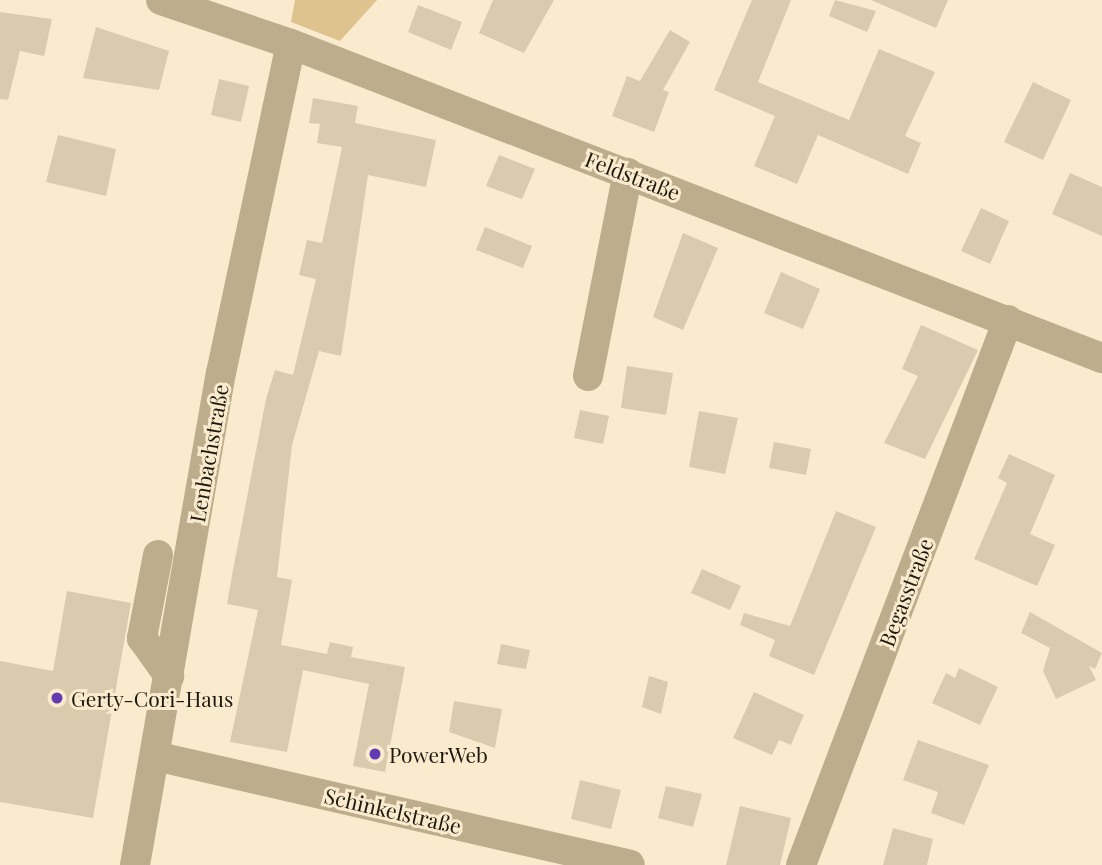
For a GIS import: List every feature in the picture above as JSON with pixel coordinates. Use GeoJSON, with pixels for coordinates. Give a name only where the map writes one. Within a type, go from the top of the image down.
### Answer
{"type":"FeatureCollection","features":[{"type":"Feature","properties":{"kind":"street","name":"Feldstraße"},"geometry":{"type":"LineString","coordinates":[[161,0],[290,44],[1102,358]]}},
{"type":"Feature","properties":{"kind":"street","name":"Lenbachstraße"},"geometry":{"type":"LineString","coordinates":[[135,865],[194,532],[290,44]]}},
{"type":"Feature","properties":{"kind":"street"},"geometry":{"type":"LineString","coordinates":[[588,376],[628,173]]}},
{"type":"Feature","properties":{"kind":"street","name":"Begasstraße"},"geometry":{"type":"LineString","coordinates":[[802,865],[1008,320]]}},
{"type":"Feature","properties":{"kind":"street"},"geometry":{"type":"LineString","coordinates":[[169,676],[142,638],[148,561],[194,532]]}},
{"type":"Feature","properties":{"kind":"street","name":"Schinkelstraße"},"geometry":{"type":"LineString","coordinates":[[155,756],[618,863]]}},
{"type":"Feature","properties":{"kind":"shaded area"},"geometry":{"type":"Polygon","coordinates":[[[295,0],[377,0],[340,41],[291,22],[295,0]]]}},
{"type":"Feature","properties":{"kind":"building"},"geometry":{"type":"Polygon","coordinates":[[[493,0],[554,0],[524,53],[479,33],[493,0]]]}},
{"type":"Feature","properties":{"kind":"building"},"geometry":{"type":"Polygon","coordinates":[[[752,0],[791,0],[758,82],[849,120],[879,49],[935,72],[905,136],[921,143],[908,174],[818,135],[797,184],[754,166],[775,116],[714,90],[752,0]]]}},
{"type":"Feature","properties":{"kind":"building"},"geometry":{"type":"Polygon","coordinates":[[[835,0],[876,11],[867,32],[829,16],[835,0]]]}},
{"type":"Feature","properties":{"kind":"building"},"geometry":{"type":"Polygon","coordinates":[[[871,0],[948,0],[936,28],[871,0]]]}},
{"type":"Feature","properties":{"kind":"building"},"geometry":{"type":"Polygon","coordinates":[[[418,5],[462,22],[451,50],[408,32],[418,5]]]}},
{"type":"Feature","properties":{"kind":"building"},"geometry":{"type":"Polygon","coordinates":[[[0,12],[52,19],[44,56],[20,51],[8,100],[0,99],[0,12]]]}},
{"type":"Feature","properties":{"kind":"building"},"geometry":{"type":"Polygon","coordinates":[[[96,27],[169,51],[159,90],[83,78],[96,27]]]}},
{"type":"Feature","properties":{"kind":"building"},"geometry":{"type":"Polygon","coordinates":[[[670,30],[690,42],[663,90],[669,92],[654,132],[612,116],[627,76],[640,81],[670,30]]]}},
{"type":"Feature","properties":{"kind":"building"},"geometry":{"type":"Polygon","coordinates":[[[219,79],[249,86],[241,122],[211,115],[219,79]]]}},
{"type":"Feature","properties":{"kind":"building"},"geometry":{"type":"Polygon","coordinates":[[[1033,82],[1071,100],[1043,160],[1004,142],[1033,82]]]}},
{"type":"Feature","properties":{"kind":"building"},"geometry":{"type":"Polygon","coordinates":[[[313,98],[358,106],[355,123],[436,140],[426,187],[368,175],[341,356],[319,351],[292,445],[277,577],[292,580],[281,645],[327,654],[330,642],[353,647],[351,657],[405,667],[385,772],[353,766],[369,684],[303,670],[287,752],[230,742],[258,610],[227,604],[233,570],[266,399],[275,370],[293,375],[316,279],[299,275],[307,240],[322,243],[342,147],[317,143],[320,124],[309,123],[313,98]]]}},
{"type":"Feature","properties":{"kind":"building"},"geometry":{"type":"Polygon","coordinates":[[[58,135],[116,149],[106,196],[46,182],[58,135]]]}},
{"type":"Feature","properties":{"kind":"building"},"geometry":{"type":"Polygon","coordinates":[[[499,155],[535,169],[522,199],[486,186],[499,155]]]}},
{"type":"Feature","properties":{"kind":"building"},"geometry":{"type":"Polygon","coordinates":[[[1070,173],[1102,187],[1102,236],[1052,214],[1070,173]]]}},
{"type":"Feature","properties":{"kind":"building"},"geometry":{"type":"Polygon","coordinates":[[[981,208],[1009,221],[990,264],[961,251],[981,208]]]}},
{"type":"Feature","properties":{"kind":"building"},"geometry":{"type":"Polygon","coordinates":[[[485,227],[532,246],[523,268],[476,250],[485,227]]]}},
{"type":"Feature","properties":{"kind":"building"},"geometry":{"type":"Polygon","coordinates":[[[683,233],[718,248],[683,330],[653,317],[683,233]]]}},
{"type":"Feature","properties":{"kind":"building"},"geometry":{"type":"Polygon","coordinates":[[[781,272],[820,289],[803,329],[764,313],[781,272]]]}},
{"type":"Feature","properties":{"kind":"building"},"geometry":{"type":"Polygon","coordinates":[[[921,325],[978,350],[925,459],[884,443],[918,376],[902,369],[921,325]]]}},
{"type":"Feature","properties":{"kind":"building"},"geometry":{"type":"Polygon","coordinates":[[[627,366],[673,373],[666,415],[621,408],[627,366]]]}},
{"type":"Feature","properties":{"kind":"building"},"geometry":{"type":"Polygon","coordinates":[[[580,410],[609,416],[603,444],[574,438],[580,410]]]}},
{"type":"Feature","properties":{"kind":"building"},"geometry":{"type":"Polygon","coordinates":[[[699,411],[738,418],[725,474],[689,467],[699,411]]]}},
{"type":"Feature","properties":{"kind":"building"},"geometry":{"type":"Polygon","coordinates":[[[774,442],[811,449],[806,475],[769,468],[774,442]]]}},
{"type":"Feature","properties":{"kind":"building"},"geometry":{"type":"Polygon","coordinates":[[[1009,454],[1055,475],[1030,534],[1055,545],[1037,586],[974,559],[1007,483],[998,478],[1009,454]]]}},
{"type":"Feature","properties":{"kind":"building"},"geometry":{"type":"Polygon","coordinates":[[[836,511],[876,527],[814,675],[769,656],[775,640],[740,625],[744,613],[790,626],[836,511]]]}},
{"type":"Feature","properties":{"kind":"building"},"geometry":{"type":"Polygon","coordinates":[[[702,569],[741,586],[730,610],[691,593],[702,569]]]}},
{"type":"Feature","properties":{"kind":"building","name":"Gerty-Cori-Haus"},"geometry":{"type":"Polygon","coordinates":[[[67,591],[131,603],[93,818],[0,802],[0,661],[53,671],[67,591]]]}},
{"type":"Feature","properties":{"kind":"building"},"geometry":{"type":"Polygon","coordinates":[[[1030,612],[1102,653],[1095,669],[1089,666],[1096,680],[1056,699],[1043,671],[1050,648],[1021,633],[1030,612]]]}},
{"type":"Feature","properties":{"kind":"building"},"geometry":{"type":"Polygon","coordinates":[[[501,644],[530,650],[526,669],[497,664],[501,644]]]}},
{"type":"Feature","properties":{"kind":"building"},"geometry":{"type":"Polygon","coordinates":[[[959,668],[998,687],[980,725],[932,703],[946,673],[955,678],[959,668]]]}},
{"type":"Feature","properties":{"kind":"building"},"geometry":{"type":"Polygon","coordinates":[[[649,676],[668,682],[661,714],[642,707],[649,676]]]}},
{"type":"Feature","properties":{"kind":"building"},"geometry":{"type":"Polygon","coordinates":[[[754,692],[804,715],[791,745],[779,740],[772,755],[733,738],[754,692]]]}},
{"type":"Feature","properties":{"kind":"building"},"geometry":{"type":"Polygon","coordinates":[[[454,701],[502,709],[495,748],[449,732],[454,701]]]}},
{"type":"Feature","properties":{"kind":"building"},"geometry":{"type":"Polygon","coordinates":[[[918,740],[989,765],[964,825],[931,813],[938,792],[903,780],[918,740]]]}},
{"type":"Feature","properties":{"kind":"building"},"geometry":{"type":"Polygon","coordinates":[[[580,780],[621,790],[611,829],[571,819],[580,780]]]}},
{"type":"Feature","properties":{"kind":"building"},"geometry":{"type":"Polygon","coordinates":[[[666,786],[702,794],[693,827],[658,818],[666,786]]]}},
{"type":"Feature","properties":{"kind":"building"},"geometry":{"type":"Polygon","coordinates":[[[740,806],[791,818],[780,865],[726,865],[740,806]]]}},
{"type":"Feature","properties":{"kind":"building"},"geometry":{"type":"Polygon","coordinates":[[[893,828],[933,839],[927,865],[883,865],[893,828]]]}},
{"type":"Feature","properties":{"kind":"place","name":"Gerty-Cori-Haus"},"geometry":{"type":"Point","coordinates":[57,698]}},
{"type":"Feature","properties":{"kind":"place","name":"PowerWeb"},"geometry":{"type":"Point","coordinates":[375,754]}}]}
